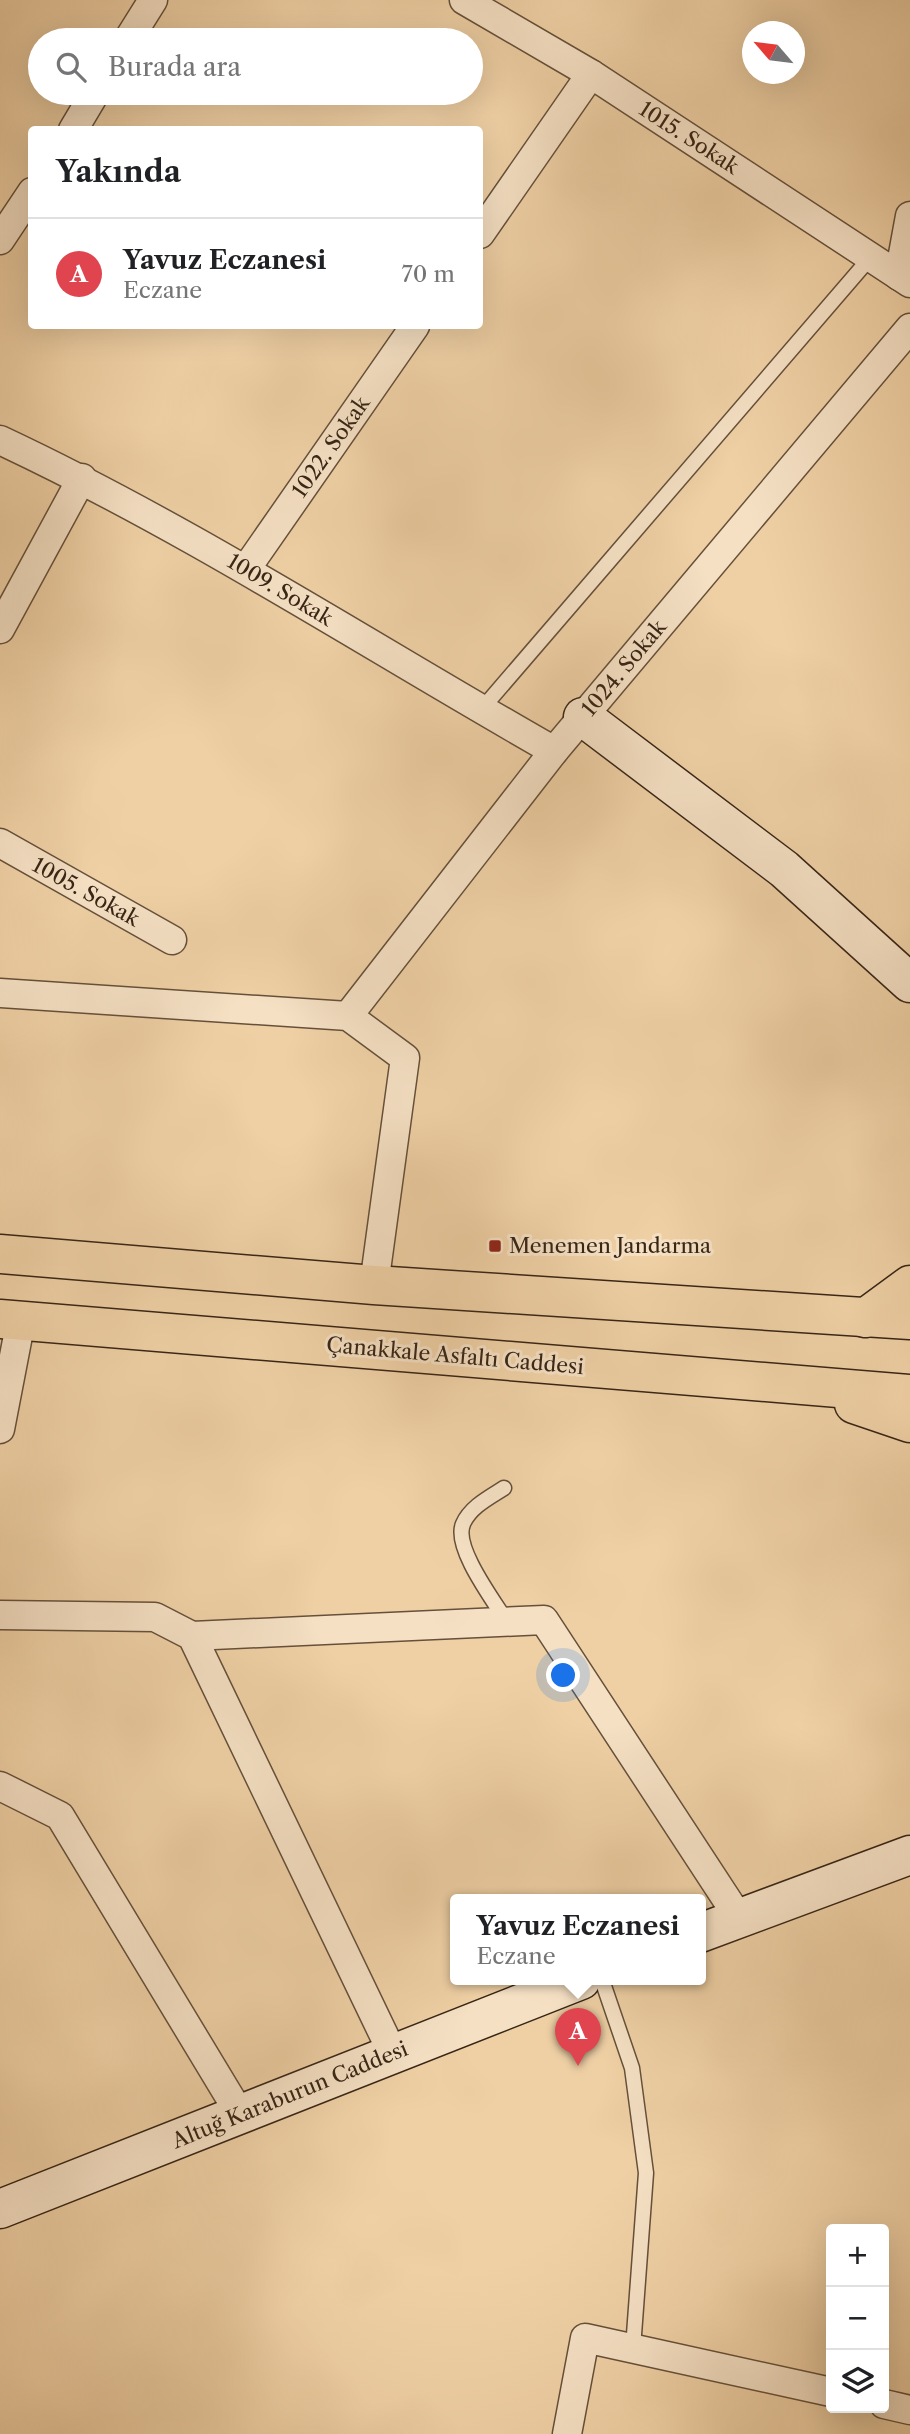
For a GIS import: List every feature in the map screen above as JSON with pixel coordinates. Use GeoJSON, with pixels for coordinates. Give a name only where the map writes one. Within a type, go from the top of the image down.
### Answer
{"type":"FeatureCollection","features":[{"type":"Feature","properties":{"kind":"highway"},"geometry":{"type":"LineString","coordinates":[[0,1254],[374,1285],[910,1320]]}},
{"type":"Feature","properties":{"kind":"highway"},"geometry":{"type":"LineString","coordinates":[[864,1318],[910,1285]]}},
{"type":"Feature","properties":{"kind":"highway","name":"Çanakkale Asfaltı Caddesi"},"geometry":{"type":"LineString","coordinates":[[10,1320],[910,1394]]}},
{"type":"Feature","properties":{"kind":"highway"},"geometry":{"type":"LineString","coordinates":[[795,1385],[910,1423]]}},
{"type":"Feature","properties":{"kind":"street"},"geometry":{"type":"LineString","coordinates":[[136,28],[153,0]]}},
{"type":"Feature","properties":{"kind":"street","name":"1015. Sokak"},"geometry":{"type":"LineString","coordinates":[[464,0],[591,74],[904,280]]}},
{"type":"Feature","properties":{"kind":"street"},"geometry":{"type":"LineString","coordinates":[[483,230],[591,74]]}},
{"type":"Feature","properties":{"kind":"street"},"geometry":{"type":"LineString","coordinates":[[75,126],[88,105]]}},
{"type":"Feature","properties":{"kind":"street"},"geometry":{"type":"LineString","coordinates":[[0,240],[28,198]]}},
{"type":"Feature","properties":{"kind":"street"},"geometry":{"type":"LineString","coordinates":[[904,280],[910,215]]}},
{"type":"Feature","properties":{"kind":"street","name":"1024. Sokak"},"geometry":{"type":"LineString","coordinates":[[348,1016],[554,751],[910,328]]}},
{"type":"Feature","properties":{"kind":"street","name":"1022. Sokak"},"geometry":{"type":"LineString","coordinates":[[246,569],[413,329]]}},
{"type":"Feature","properties":{"kind":"street","name":"1009. Sokak"},"geometry":{"type":"LineString","coordinates":[[0,440],[82,478],[246,569],[554,751]]}},
{"type":"Feature","properties":{"kind":"street"},"geometry":{"type":"LineString","coordinates":[[0,629],[82,478]]}},
{"type":"Feature","properties":{"kind":"street"},"geometry":{"type":"LineString","coordinates":[[583,717],[784,869],[910,983]]}},
{"type":"Feature","properties":{"kind":"street","name":"1005. Sokak"},"geometry":{"type":"LineString","coordinates":[[0,843],[172,940]]}},
{"type":"Feature","properties":{"kind":"street"},"geometry":{"type":"LineString","coordinates":[[0,993],[348,1016],[405,1058],[374,1285]]}},
{"type":"Feature","properties":{"kind":"street"},"geometry":{"type":"LineString","coordinates":[[0,1429],[10,1320]]}},
{"type":"Feature","properties":{"kind":"street"},"geometry":{"type":"LineString","coordinates":[[0,1615],[155,1617],[192,1636],[544,1620],[739,1918]]}},
{"type":"Feature","properties":{"kind":"street"},"geometry":{"type":"LineString","coordinates":[[192,1636],[393,2054]]}},
{"type":"Feature","properties":{"kind":"street"},"geometry":{"type":"LineString","coordinates":[[0,1786],[60,1816],[240,2114]]}},
{"type":"Feature","properties":{"kind":"street"},"geometry":{"type":"LineString","coordinates":[[706,1931],[910,1855]]}},
{"type":"Feature","properties":{"kind":"street","name":"Altuğ Karaburun Caddesi"},"geometry":{"type":"LineString","coordinates":[[0,2209],[568,1985]]}},
{"type":"Feature","properties":{"kind":"street"},"geometry":{"type":"LineString","coordinates":[[567,2434],[585,2338],[826,2391]]}},
{"type":"Feature","properties":{"kind":"street"},"geometry":{"type":"LineString","coordinates":[[889,2405],[910,2410]]}},
{"type":"Feature","properties":{"kind":"lane"},"geometry":{"type":"LineString","coordinates":[[481,710],[870,258]]}},
{"type":"Feature","properties":{"kind":"lane"},"geometry":{"type":"LineString","coordinates":[[504,1488],[479,1504],[463,1524],[461,1538],[471,1564],[507,1622]]}},
{"type":"Feature","properties":{"kind":"lane"},"geometry":{"type":"LineString","coordinates":[[604,1985],[632,2068],[646,2173],[633,2348]]}},
{"type":"Feature","properties":{"kind":"place","name":"Menemen Jandarma"},"geometry":{"type":"Point","coordinates":[495,1246]}},
{"type":"Feature","properties":{"kind":"place","name":"Yavuz Eczanesi"},"geometry":{"type":"Point","coordinates":[578,2066]}}]}
